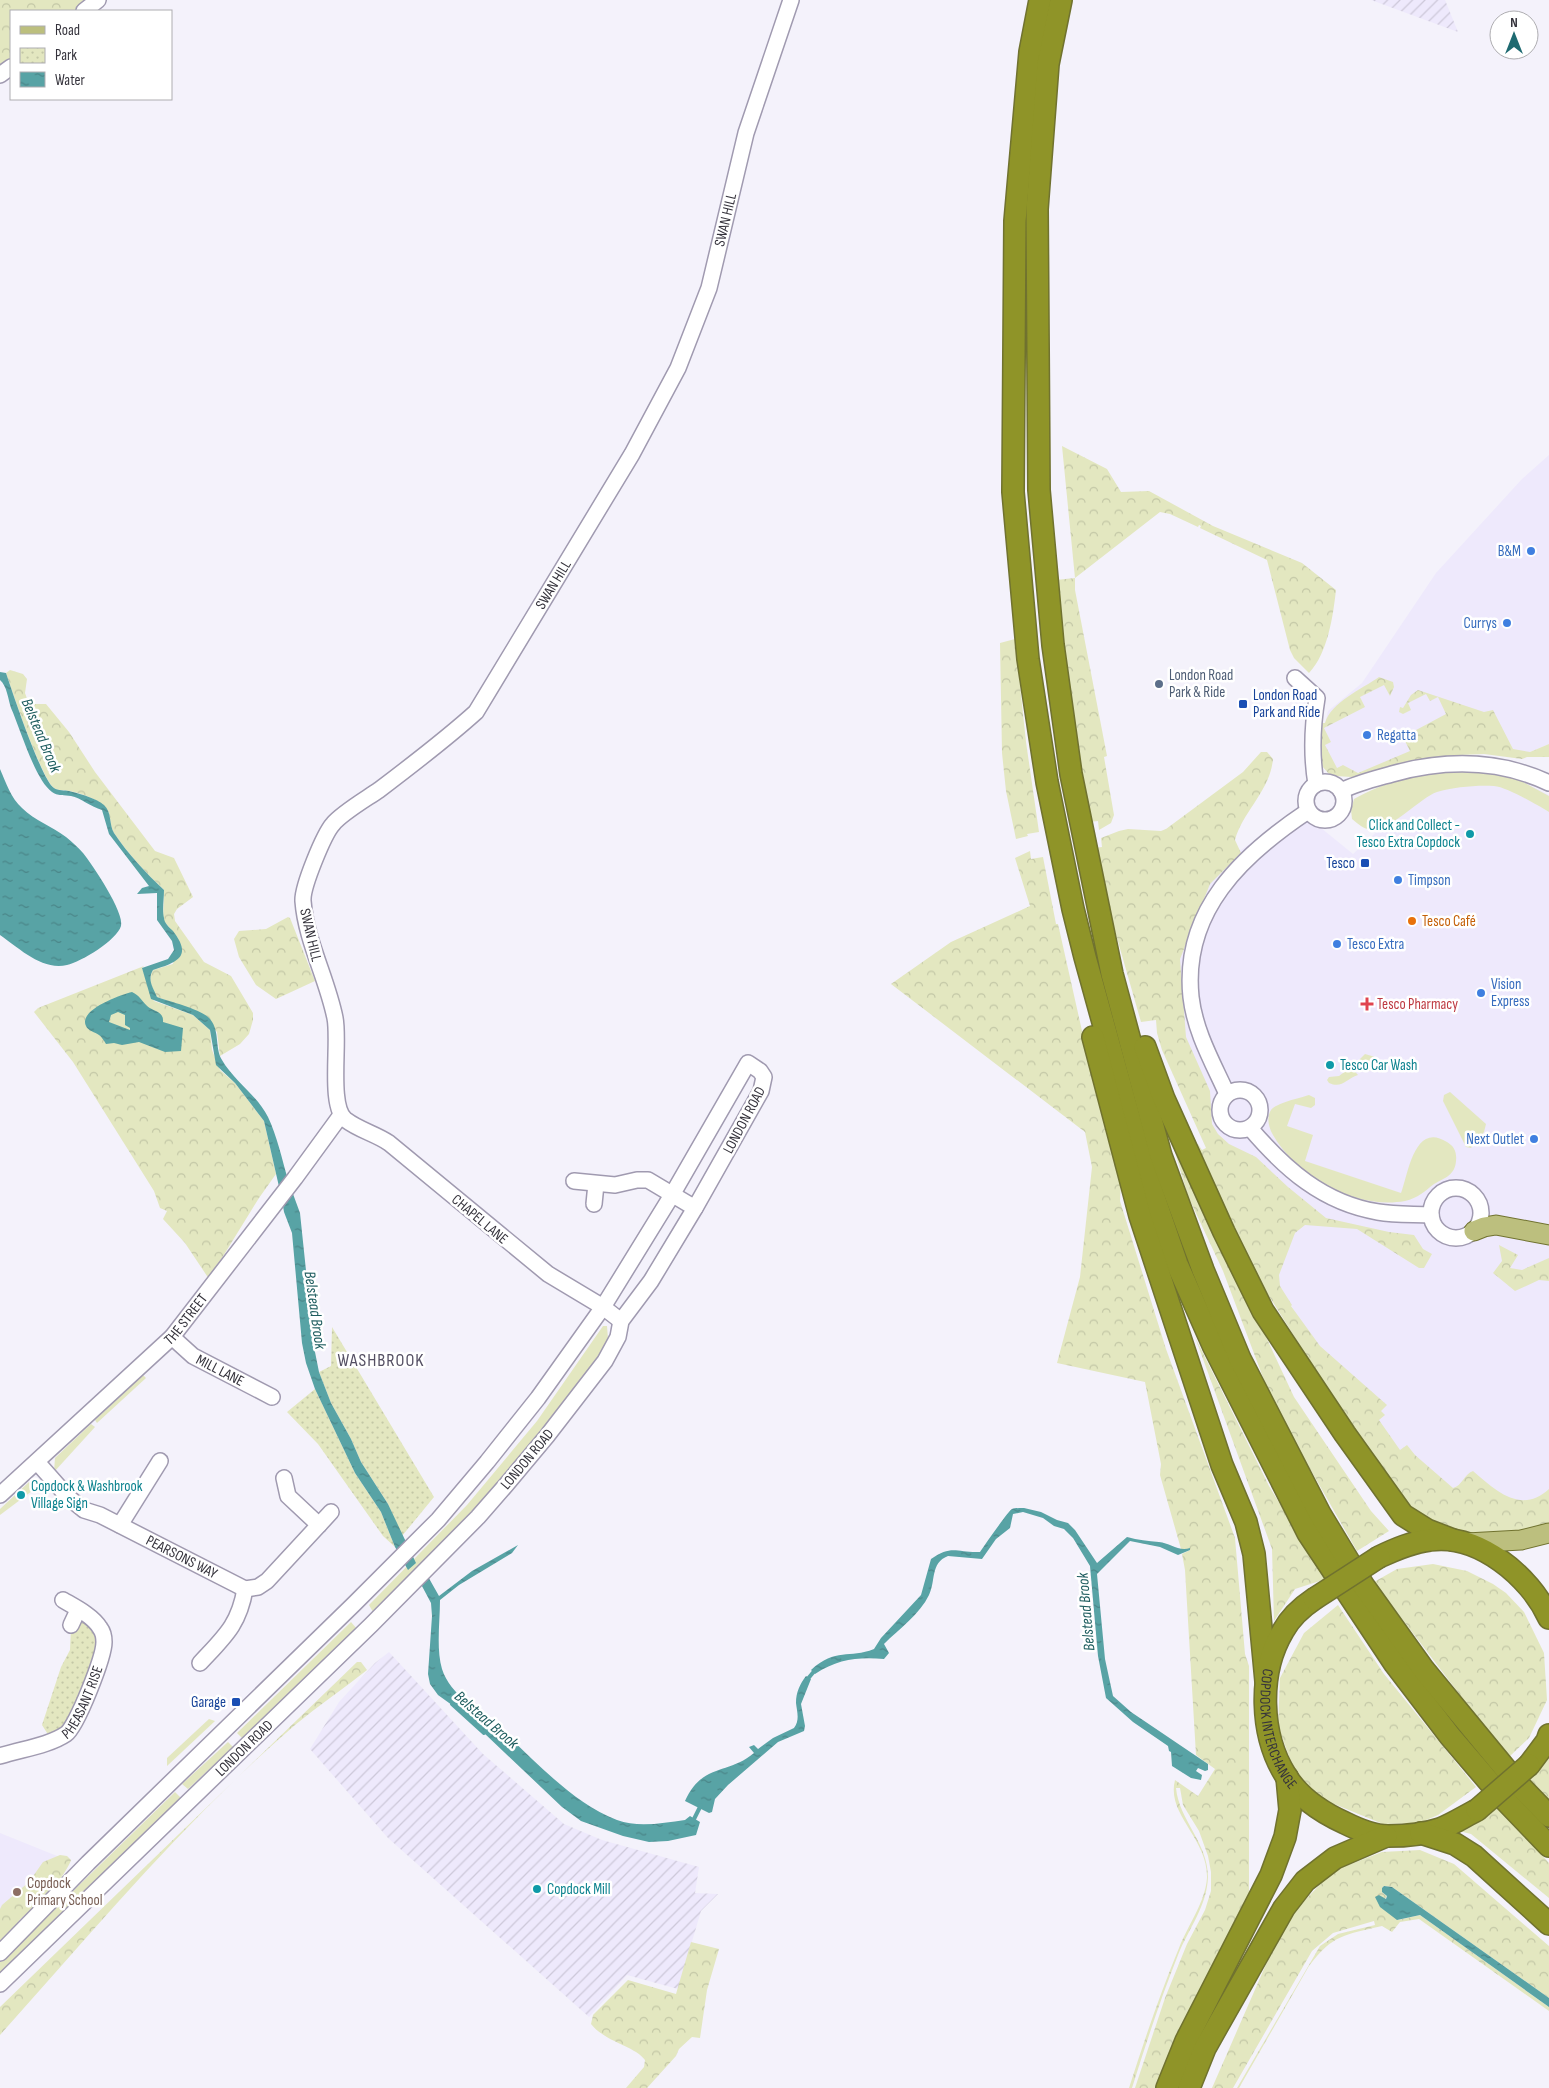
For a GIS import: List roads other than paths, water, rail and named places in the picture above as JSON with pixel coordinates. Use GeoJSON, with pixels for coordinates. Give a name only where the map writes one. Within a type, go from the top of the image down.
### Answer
{"type":"FeatureCollection","features":[{"type":"Feature","properties":{"kind":"highway"},"geometry":{"type":"LineString","coordinates":[[1040,0],[1030,52],[1016,221],[1013,492],[1028,659],[1047,782],[1073,909],[1140,1156],[1177,1264],[1213,1346],[1308,1533],[1394,1664],[1450,1736],[1503,1798],[1549,1846]]}},
{"type":"Feature","properties":{"kind":"highway"},"geometry":{"type":"LineString","coordinates":[[1061,0],[1048,64],[1037,209],[1039,490],[1053,645],[1071,774],[1112,974],[1161,1156],[1203,1270],[1240,1359],[1320,1514],[1363,1584],[1424,1670],[1518,1784],[1549,1816]]}},
{"type":"Feature","properties":{"kind":"highway"},"geometry":{"type":"LineString","coordinates":[[1073,909],[1075,961],[1103,1082],[1140,1216],[1219,1456],[1246,1522],[1252,1546],[1266,1681]]}},
{"type":"Feature","properties":{"kind":"highway"},"geometry":{"type":"LineString","coordinates":[[1112,974],[1132,1010],[1164,1099],[1224,1232],[1263,1311],[1345,1434],[1403,1515],[1427,1530],[1460,1541]]}},
{"type":"Feature","properties":{"kind":"highway","name":"COPDOCK INTERCHANGE"},"geometry":{"type":"LineString","coordinates":[[1549,1618],[1543,1605],[1528,1586],[1493,1557],[1460,1541],[1431,1539],[1417,1542],[1379,1557],[1303,1607],[1283,1631],[1266,1681],[1269,1730],[1273,1747],[1287,1777],[1314,1805],[1334,1818],[1359,1830],[1386,1836],[1421,1833],[1440,1829],[1477,1810],[1529,1765],[1547,1741],[1549,1735]]}},
{"type":"Feature","properties":{"kind":"highway"},"geometry":{"type":"LineString","coordinates":[[1167,2088],[1186,2040],[1271,1875],[1285,1837],[1290,1810],[1287,1777]]}},
{"type":"Feature","properties":{"kind":"highway"},"geometry":{"type":"LineString","coordinates":[[1421,1833],[1456,1844],[1474,1856],[1549,1924]]}},
{"type":"Feature","properties":{"kind":"highway"},"geometry":{"type":"LineString","coordinates":[[1189,2088],[1205,2048],[1284,1908],[1305,1881],[1335,1858],[1386,1836]]}},
{"type":"Feature","properties":{"kind":"main road"},"geometry":{"type":"LineString","coordinates":[[1474,1231],[1496,1225],[1549,1235]]}},
{"type":"Feature","properties":{"kind":"main road"},"geometry":{"type":"LineString","coordinates":[[1460,1541],[1521,1540],[1549,1533]]}},
{"type":"Feature","properties":{"kind":"street"},"geometry":{"type":"LineString","coordinates":[[85,10],[98,0]]}},
{"type":"Feature","properties":{"kind":"street","name":"SWAN HILL"},"geometry":{"type":"LineString","coordinates":[[341,1115],[336,1100],[338,1045],[335,1018],[315,954],[303,899],[316,856],[333,824],[440,744],[476,712],[632,454],[678,368],[709,288],[746,133],[791,0]]}},
{"type":"Feature","properties":{"kind":"street"},"geometry":{"type":"LineString","coordinates":[[1295,678],[1317,698],[1312,726],[1311,747],[1316,784]]}},
{"type":"Feature","properties":{"kind":"street"},"geometry":{"type":"LineString","coordinates":[[1341,791],[1355,784],[1417,767],[1443,763],[1466,762],[1499,767],[1515,770],[1547,781]]}},
{"type":"Feature","properties":{"kind":"street"},"geometry":{"type":"LineString","coordinates":[[1332,783],[1341,791],[1343,805],[1341,812],[1335,817],[1322,820],[1308,811],[1306,798],[1308,791],[1316,784],[1332,783]]}},
{"type":"Feature","properties":{"kind":"street"},"geometry":{"type":"LineString","coordinates":[[1227,1094],[1201,1036],[1191,997],[1193,955],[1198,936],[1214,896],[1236,870],[1276,833],[1308,811]]}},
{"type":"Feature","properties":{"kind":"street","name":"LONDON ROAD"},"geometry":{"type":"LineString","coordinates":[[0,1953],[88,1863],[438,1520],[518,1424],[603,1307],[672,1195],[748,1063],[763,1074],[764,1085],[756,1101],[695,1208],[651,1281],[622,1321],[618,1337],[604,1361],[568,1410],[478,1517],[434,1562],[0,1984]]}},
{"type":"Feature","properties":{"kind":"street"},"geometry":{"type":"LineString","coordinates":[[1234,1090],[1246,1090],[1258,1099],[1261,1109],[1260,1116],[1250,1128],[1236,1130],[1225,1124],[1221,1118],[1220,1107],[1227,1094],[1234,1090]]}},
{"type":"Feature","properties":{"kind":"street","name":"THE STREET"},"geometry":{"type":"LineString","coordinates":[[1,1493],[172,1337],[280,1199],[341,1115]]}},
{"type":"Feature","properties":{"kind":"street","name":"CHAPEL LANE"},"geometry":{"type":"LineString","coordinates":[[341,1115],[352,1124],[389,1143],[548,1274],[603,1307],[622,1321]]}},
{"type":"Feature","properties":{"kind":"street"},"geometry":{"type":"LineString","coordinates":[[1250,1128],[1288,1169],[1308,1184],[1332,1198],[1379,1212],[1431,1215]]}},
{"type":"Feature","properties":{"kind":"street"},"geometry":{"type":"LineString","coordinates":[[574,1181],[615,1185],[637,1180],[648,1180],[695,1208]]}},
{"type":"Feature","properties":{"kind":"street"},"geometry":{"type":"LineString","coordinates":[[594,1204],[596,1184]]}},
{"type":"Feature","properties":{"kind":"street"},"geometry":{"type":"LineString","coordinates":[[1462,1188],[1469,1191],[1480,1203],[1482,1210],[1481,1218],[1474,1231],[1458,1238],[1444,1235],[1437,1230],[1431,1215],[1435,1200],[1446,1190],[1462,1188]]}},
{"type":"Feature","properties":{"kind":"street","name":"MILL LANE"},"geometry":{"type":"LineString","coordinates":[[172,1337],[193,1356],[272,1397]]}},
{"type":"Feature","properties":{"kind":"street","name":"PEARSONS WAY"},"geometry":{"type":"LineString","coordinates":[[37,1462],[68,1497],[84,1510],[100,1514],[245,1588]]}},
{"type":"Feature","properties":{"kind":"street"},"geometry":{"type":"LineString","coordinates":[[120,1524],[160,1462]]}},
{"type":"Feature","properties":{"kind":"street"},"geometry":{"type":"LineString","coordinates":[[284,1478],[288,1496],[319,1525]]}},
{"type":"Feature","properties":{"kind":"street"},"geometry":{"type":"LineString","coordinates":[[200,1663],[233,1627],[245,1588],[258,1587],[267,1581],[331,1512]]}},
{"type":"Feature","properties":{"kind":"street","name":"PHEASANT RISE"},"geometry":{"type":"LineString","coordinates":[[0,1756],[54,1740],[71,1729],[96,1671],[104,1643],[100,1627],[63,1600]]}},
{"type":"Feature","properties":{"kind":"street"},"geometry":{"type":"LineString","coordinates":[[71,1624],[78,1610]]}},
{"type":"Feature","properties":{"kind":"water"},"geometry":{"type":"Polygon","coordinates":[[[0,672],[6,673],[28,735],[49,782],[56,789],[82,795],[104,805],[108,811],[112,830],[119,841],[164,890],[164,920],[179,940],[182,953],[175,961],[153,970],[151,974],[152,987],[157,997],[197,1011],[208,1017],[212,1022],[215,1027],[218,1049],[222,1060],[258,1102],[271,1124],[288,1180],[280,1191],[264,1121],[235,1083],[216,1065],[210,1030],[193,1015],[151,999],[142,968],[168,959],[174,950],[172,941],[157,920],[157,893],[137,894],[142,888],[149,886],[109,834],[102,810],[75,797],[54,793],[46,786],[28,753],[6,689],[0,680],[0,672]]]}},
{"type":"Feature","properties":{"kind":"water"},"geometry":{"type":"Polygon","coordinates":[[[0,769],[18,804],[32,816],[66,837],[83,853],[107,889],[118,911],[121,926],[113,938],[98,950],[73,963],[58,966],[40,962],[0,935],[0,769]]]}},
{"type":"Feature","properties":{"kind":"water"},"geometry":{"type":"Polygon","coordinates":[[[132,992],[147,1006],[160,1014],[163,1022],[183,1028],[181,1051],[165,1052],[139,1042],[122,1045],[106,1044],[100,1036],[87,1028],[85,1020],[94,1009],[110,1000],[132,992]],[[118,1012],[111,1015],[109,1022],[130,1030],[125,1025],[125,1015],[118,1012]]]}},
{"type":"Feature","properties":{"kind":"water"},"geometry":{"type":"Polygon","coordinates":[[[289,1183],[300,1213],[314,1347],[319,1372],[331,1403],[351,1439],[361,1462],[388,1504],[416,1563],[408,1570],[395,1547],[381,1512],[355,1473],[315,1389],[306,1363],[302,1343],[292,1233],[284,1212],[281,1194],[289,1183]]]}},
{"type":"Feature","properties":{"kind":"water"},"geometry":{"type":"Polygon","coordinates":[[[1024,1508],[1041,1512],[1068,1523],[1075,1530],[1097,1563],[1127,1537],[1163,1543],[1182,1549],[1190,1548],[1190,1550],[1178,1555],[1160,1547],[1130,1541],[1097,1574],[1105,1659],[1113,1696],[1131,1712],[1208,1764],[1208,1770],[1205,1771],[1198,1768],[1196,1771],[1202,1775],[1201,1780],[1191,1778],[1172,1766],[1171,1752],[1168,1746],[1133,1722],[1106,1698],[1098,1656],[1090,1566],[1073,1538],[1064,1529],[1054,1526],[1043,1518],[1023,1512],[1013,1514],[1010,1528],[996,1539],[982,1559],[948,1556],[938,1563],[929,1595],[915,1615],[884,1644],[889,1653],[884,1659],[865,1658],[848,1660],[832,1665],[815,1674],[811,1670],[828,1658],[874,1649],[881,1638],[921,1595],[931,1559],[938,1554],[950,1550],[980,1552],[1012,1509],[1024,1508]]]}},
{"type":"Feature","properties":{"kind":"water"},"geometry":{"type":"Polygon","coordinates":[[[518,1545],[512,1553],[459,1585],[440,1600],[439,1652],[442,1669],[446,1678],[459,1695],[500,1729],[555,1780],[584,1803],[617,1820],[633,1824],[685,1820],[690,1816],[700,1822],[696,1835],[668,1841],[649,1842],[623,1836],[581,1821],[562,1807],[463,1713],[438,1695],[430,1684],[428,1674],[432,1616],[431,1603],[415,1573],[422,1566],[439,1596],[472,1571],[518,1545]]]}},
{"type":"Feature","properties":{"kind":"water"},"geometry":{"type":"Polygon","coordinates":[[[806,1676],[811,1679],[801,1704],[805,1726],[804,1731],[778,1742],[728,1785],[715,1799],[712,1812],[709,1813],[685,1801],[692,1789],[707,1775],[744,1760],[754,1753],[749,1747],[754,1745],[758,1749],[773,1738],[794,1728],[798,1719],[797,1695],[800,1685],[806,1676]]]}},
{"type":"Feature","properties":{"kind":"water"},"geometry":{"type":"Polygon","coordinates":[[[1384,1886],[1392,1887],[1549,1998],[1549,2007],[1420,1915],[1397,1920],[1380,1907],[1375,1897],[1379,1895],[1386,1899],[1387,1896],[1382,1892],[1384,1886]]]}},
{"type":"Feature","properties":{"kind":"waterway","name":"Belstead Brook"},"geometry":{"type":"LineString","coordinates":[[806,1681],[816,1669]]}},
{"type":"Feature","properties":{"kind":"waterway","name":"Belstead Brook"},"geometry":{"type":"LineString","coordinates":[[452,1704],[484,1733]]}},
{"type":"Feature","properties":{"kind":"waterway","name":"Belstead Brook"},"geometry":{"type":"LineString","coordinates":[[693,1821],[701,1805]]}},
{"type":"Feature","properties":{"kind":"place","name":"B&M"},"geometry":{"type":"Point","coordinates":[1531,551]}},
{"type":"Feature","properties":{"kind":"place","name":"Currys"},"geometry":{"type":"Point","coordinates":[1507,623]}},
{"type":"Feature","properties":{"kind":"place","name":"London Road Park & Ride"},"geometry":{"type":"Point","coordinates":[1159,684]}},
{"type":"Feature","properties":{"kind":"place","name":"London Road Park and Ride"},"geometry":{"type":"Point","coordinates":[1243,704]}},
{"type":"Feature","properties":{"kind":"place","name":"Regatta"},"geometry":{"type":"Point","coordinates":[1367,735]}},
{"type":"Feature","properties":{"kind":"place","name":"Click and Collect - Tesco Extra Copdock"},"geometry":{"type":"Point","coordinates":[1470,834]}},
{"type":"Feature","properties":{"kind":"place","name":"Tesco"},"geometry":{"type":"Point","coordinates":[1365,863]}},
{"type":"Feature","properties":{"kind":"place","name":"Timpson"},"geometry":{"type":"Point","coordinates":[1398,880]}},
{"type":"Feature","properties":{"kind":"place","name":"Tesco Café"},"geometry":{"type":"Point","coordinates":[1412,921]}},
{"type":"Feature","properties":{"kind":"place","name":"Tesco Extra"},"geometry":{"type":"Point","coordinates":[1337,944]}},
{"type":"Feature","properties":{"kind":"place","name":"Vision Express"},"geometry":{"type":"Point","coordinates":[1481,993]}},
{"type":"Feature","properties":{"kind":"place","name":"Tesco Pharmacy"},"geometry":{"type":"Point","coordinates":[1367,1004]}},
{"type":"Feature","properties":{"kind":"place","name":"Tesco Car Wash"},"geometry":{"type":"Point","coordinates":[1330,1065]}},
{"type":"Feature","properties":{"kind":"place","name":"Next Outlet"},"geometry":{"type":"Point","coordinates":[1534,1139]}},
{"type":"Feature","properties":{"kind":"place","name":"Copdock & Washbrook Village Sign"},"geometry":{"type":"Point","coordinates":[21,1495]}},
{"type":"Feature","properties":{"kind":"place","name":"Garage"},"geometry":{"type":"Point","coordinates":[236,1702]}},
{"type":"Feature","properties":{"kind":"place","name":"Copdock Mill"},"geometry":{"type":"Point","coordinates":[537,1889]}},
{"type":"Feature","properties":{"kind":"place","name":"Copdock Primary School"},"geometry":{"type":"Point","coordinates":[17,1892]}},
{"type":"Feature","properties":{"kind":"district","name":"WASHBROOK"},"geometry":{"type":"Point","coordinates":[381,1360]}}]}
